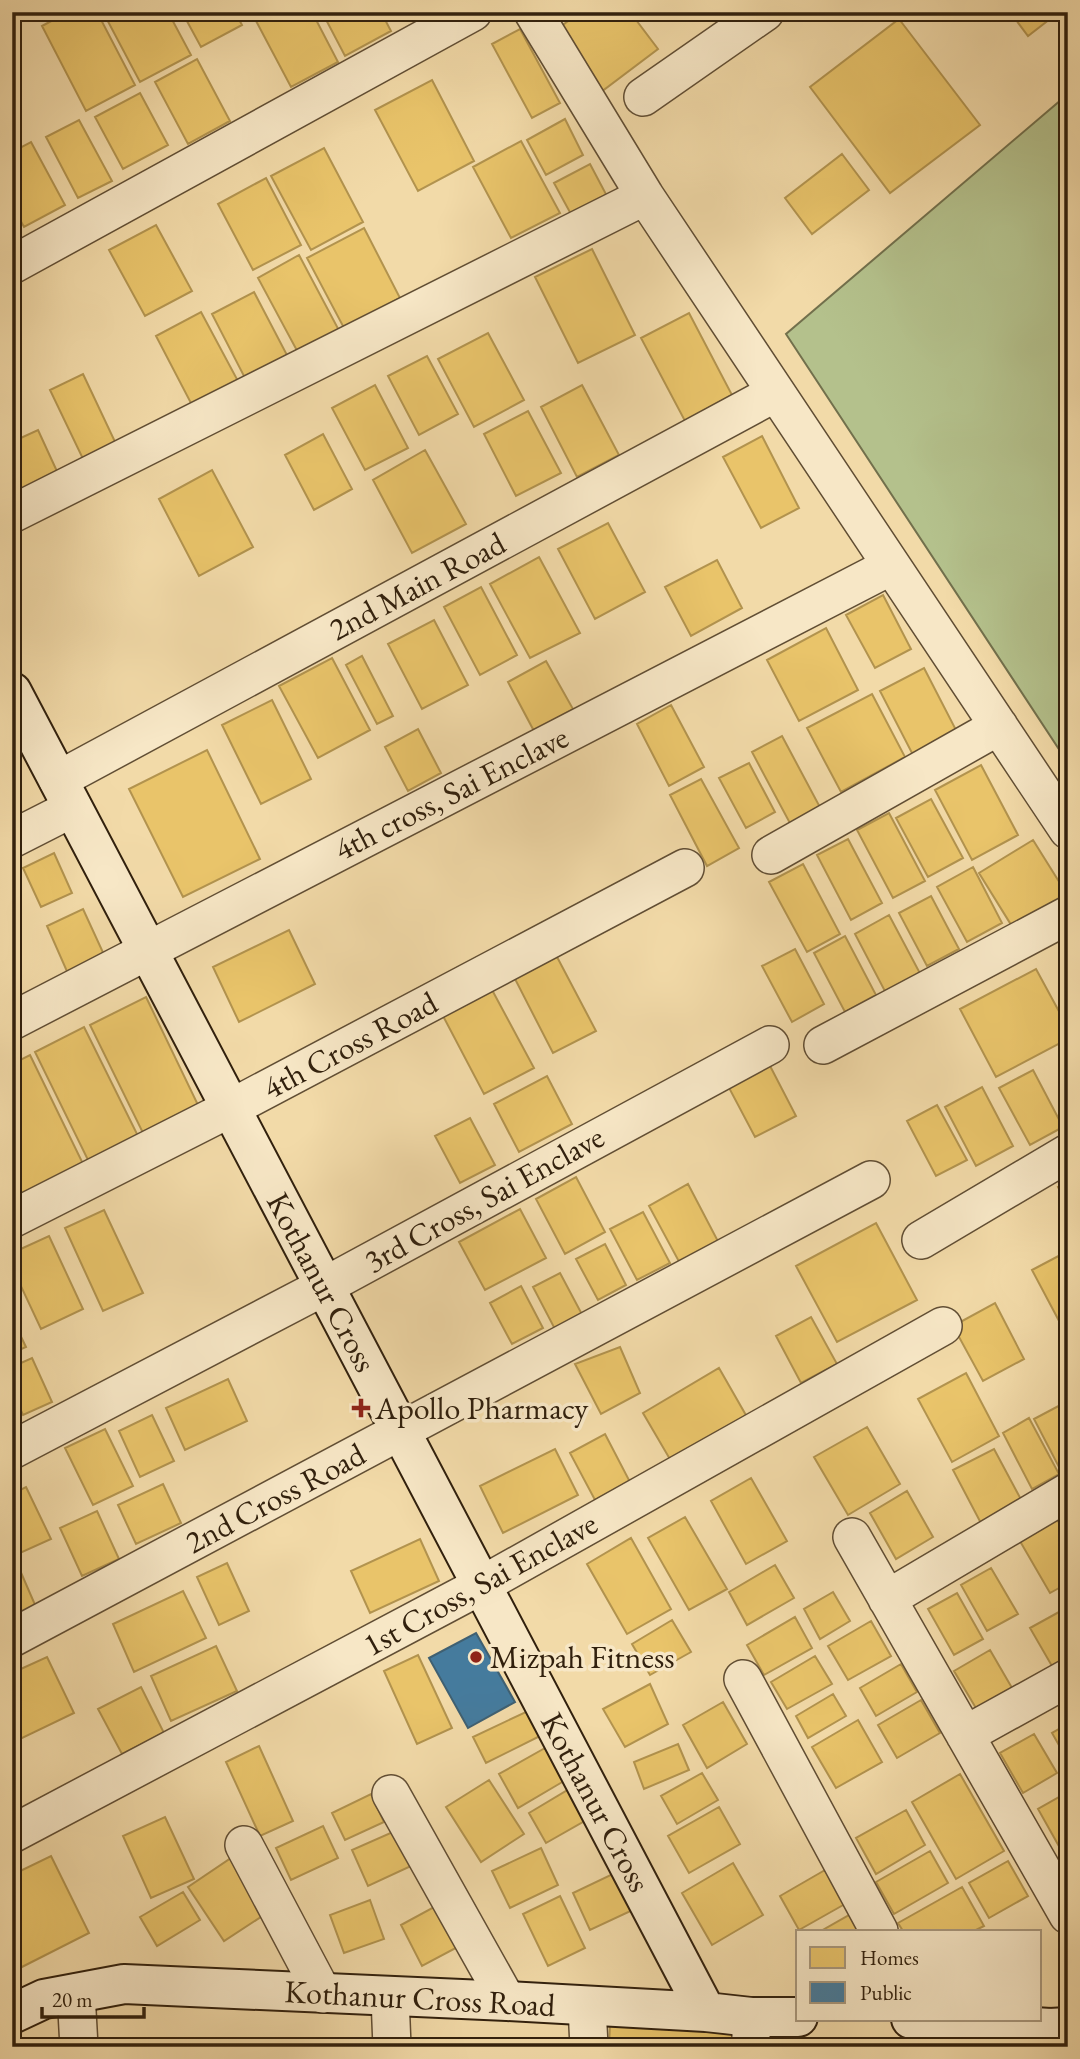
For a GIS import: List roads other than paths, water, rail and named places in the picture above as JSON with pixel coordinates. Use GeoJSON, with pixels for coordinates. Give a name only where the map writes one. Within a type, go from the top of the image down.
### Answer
{"type":"FeatureCollection","features":[{"type":"Feature","properties":{"kind":"street"},"geometry":{"type":"LineString","coordinates":[[12,265],[472,12]]}},
{"type":"Feature","properties":{"kind":"street"},"geometry":{"type":"LineString","coordinates":[[533,12],[645,196],[1068,830]]}},
{"type":"Feature","properties":{"kind":"street"},"geometry":{"type":"LineString","coordinates":[[643,97],[765,12]]}},
{"type":"Feature","properties":{"kind":"street"},"geometry":{"type":"LineString","coordinates":[[12,514],[645,196]]}},
{"type":"Feature","properties":{"kind":"street","name":"2nd Main Road"},"geometry":{"type":"LineString","coordinates":[[12,839],[65,794],[775,393]]}},
{"type":"Feature","properties":{"kind":"street","name":"4th cross, Sai Enclave"},"geometry":{"type":"LineString","coordinates":[[12,1021],[891,566]]}},
{"type":"Feature","properties":{"kind":"street","name":"Kothanur Cross"},"geometry":{"type":"LineString","coordinates":[[12,692],[706,2012]]}},
{"type":"Feature","properties":{"kind":"street"},"geometry":{"type":"LineString","coordinates":[[771,855],[999,726]]}},
{"type":"Feature","properties":{"kind":"street","name":"4th Cross Road"},"geometry":{"type":"LineString","coordinates":[[12,1219],[231,1108],[685,867]]}},
{"type":"Feature","properties":{"kind":"street"},"geometry":{"type":"LineString","coordinates":[[823,1045],[1068,915]]}},
{"type":"Feature","properties":{"kind":"street","name":"3rd Cross, Sai Enclave"},"geometry":{"type":"LineString","coordinates":[[12,1450],[325,1286],[770,1045]]}},
{"type":"Feature","properties":{"kind":"street"},"geometry":{"type":"LineString","coordinates":[[921,1240],[1068,1153]]}},
{"type":"Feature","properties":{"kind":"street","name":"2nd Cross Road"},"geometry":{"type":"LineString","coordinates":[[12,1638],[871,1180]]}},
{"type":"Feature","properties":{"kind":"street","name":"1st Cross, Sai Enclave"},"geometry":{"type":"LineString","coordinates":[[12,1834],[482,1585],[943,1326]]}},
{"type":"Feature","properties":{"kind":"street"},"geometry":{"type":"LineString","coordinates":[[887,1599],[1068,1492]]}},
{"type":"Feature","properties":{"kind":"street"},"geometry":{"type":"LineString","coordinates":[[852,1537],[965,1735],[1058,1874],[1068,1915]]}},
{"type":"Feature","properties":{"kind":"street"},"geometry":{"type":"LineString","coordinates":[[965,1735],[1068,1678]]}},
{"type":"Feature","properties":{"kind":"street"},"geometry":{"type":"LineString","coordinates":[[743,1679],[878,1930]]}},
{"type":"Feature","properties":{"kind":"street"},"geometry":{"type":"LineString","coordinates":[[391,1794],[507,2001]]}},
{"type":"Feature","properties":{"kind":"street"},"geometry":{"type":"LineString","coordinates":[[244,1845],[323,1994]]}},
{"type":"Feature","properties":{"kind":"street","name":"Kothanur Cross Road"},"geometry":{"type":"LineString","coordinates":[[12,2014],[44,1999],[124,1984],[706,2012]]}},
{"type":"Feature","properties":{"kind":"street"},"geometry":{"type":"LineString","coordinates":[[76,1993],[79,2047]]}},
{"type":"Feature","properties":{"kind":"street"},"geometry":{"type":"LineString","coordinates":[[390,1997],[392,2047]]}},
{"type":"Feature","properties":{"kind":"street"},"geometry":{"type":"LineString","coordinates":[[587,2006],[589,2047]]}},
{"type":"Feature","properties":{"kind":"street"},"geometry":{"type":"LineString","coordinates":[[706,2012],[751,2032],[796,2018]]}},
{"type":"Feature","properties":{"kind":"street"},"geometry":{"type":"LineString","coordinates":[[944,2021],[1057,2034]]}},
{"type":"Feature","properties":{"kind":"place","name":"Apollo Pharmacy"},"geometry":{"type":"Point","coordinates":[361,1408]}},
{"type":"Feature","properties":{"kind":"place","name":"Mizpah Fitness"},"geometry":{"type":"Point","coordinates":[476,1657]}}]}
